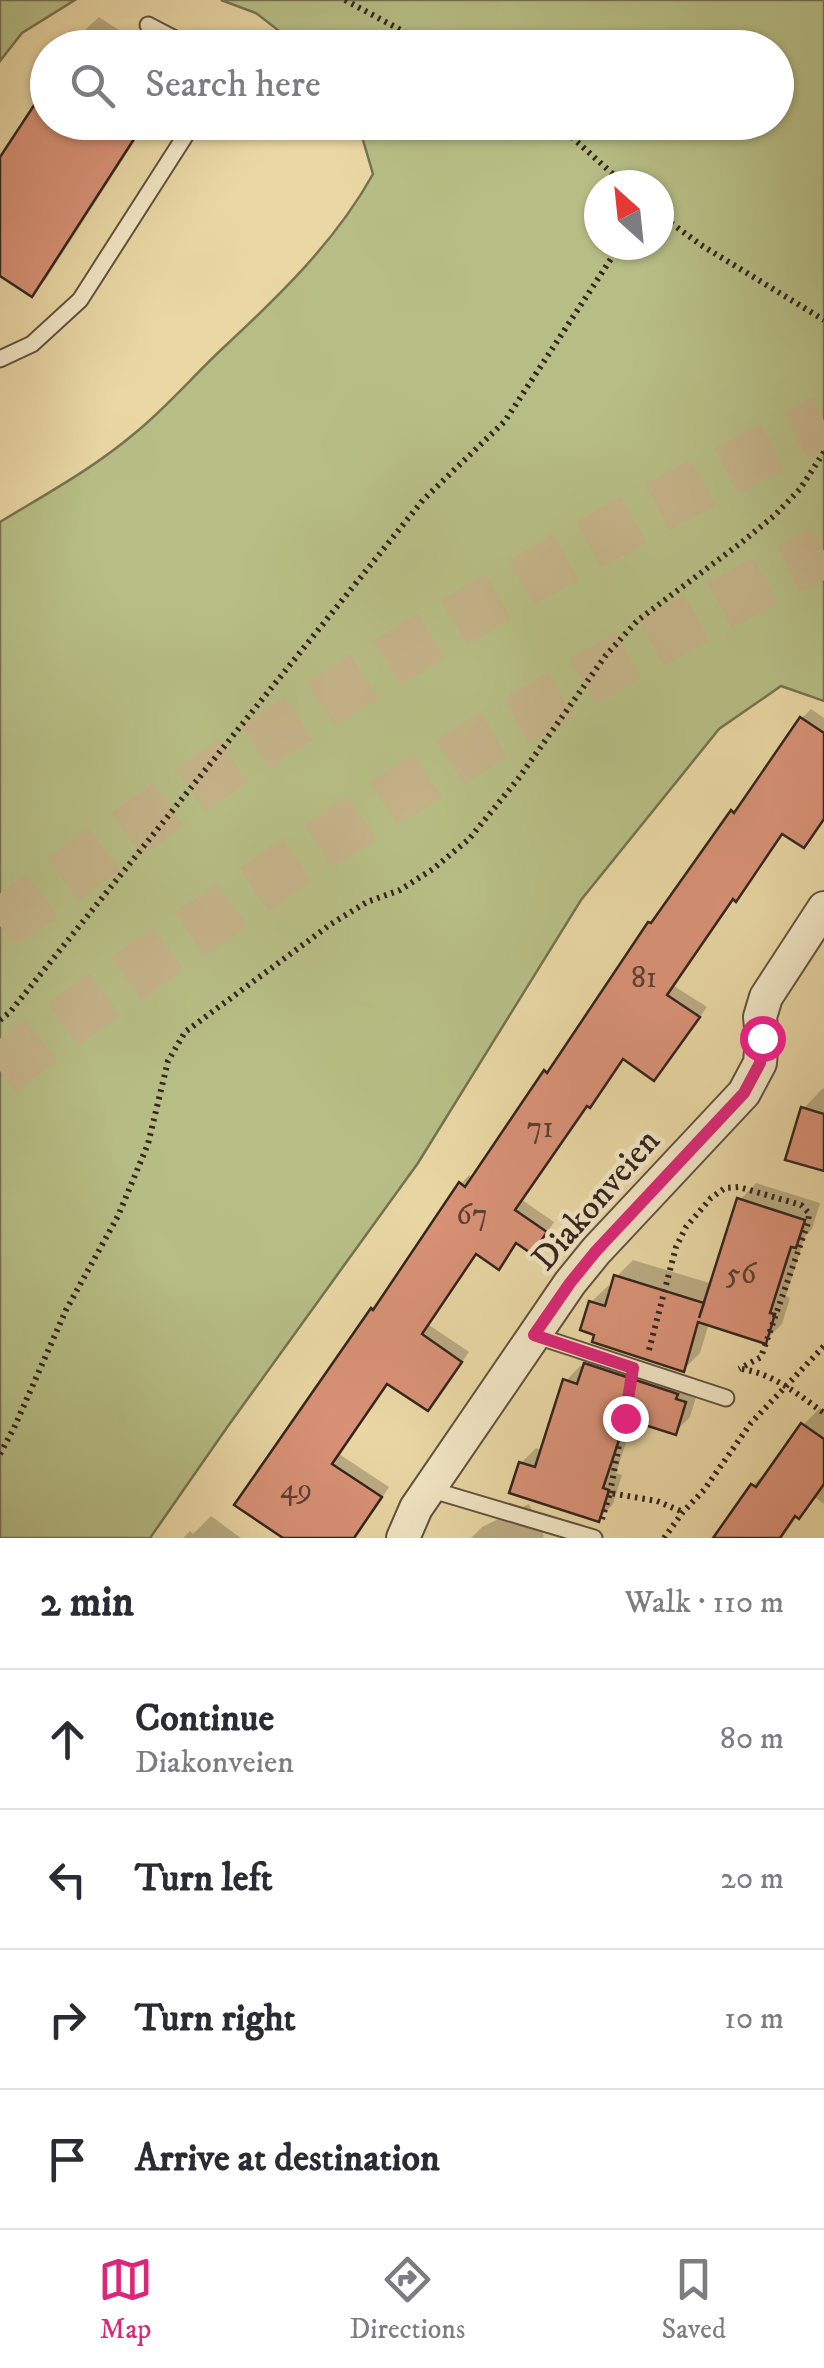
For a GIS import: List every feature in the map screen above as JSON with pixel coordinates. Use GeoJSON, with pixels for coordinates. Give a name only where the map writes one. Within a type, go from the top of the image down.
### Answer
{"type":"FeatureCollection","features":[{"type":"Feature","properties":{"kind":"street","name":"Diakonveien"},"geometry":{"type":"LineString","coordinates":[[403,1538],[416,1508],[570,1283],[744,1093],[760,1063],[760,1016],[766,997],[824,908]]}},
{"type":"Feature","properties":{"kind":"lane"},"geometry":{"type":"LineString","coordinates":[[148,25],[158,30]]}},
{"type":"Feature","properties":{"kind":"lane"},"geometry":{"type":"LineString","coordinates":[[0,359],[32,344],[80,300],[182,140]]}},
{"type":"Feature","properties":{"kind":"lane"},"geometry":{"type":"LineString","coordinates":[[534,1335],[718,1396]]}},
{"type":"Feature","properties":{"kind":"lane"},"geometry":{"type":"LineString","coordinates":[[429,1489],[597,1530]]}},
{"type":"Feature","properties":{"kind":"path"},"geometry":{"type":"LineString","coordinates":[[345,0],[401,30]]}},
{"type":"Feature","properties":{"kind":"path"},"geometry":{"type":"LineString","coordinates":[[575,140],[608,170]]}},
{"type":"Feature","properties":{"kind":"path"},"geometry":{"type":"LineString","coordinates":[[674,225],[824,320]]}},
{"type":"Feature","properties":{"kind":"path"},"geometry":{"type":"LineString","coordinates":[[0,1020],[423,500],[505,422],[610,260]]}},
{"type":"Feature","properties":{"kind":"path"},"geometry":{"type":"LineString","coordinates":[[0,1454],[66,1310],[118,1216],[148,1144],[168,1061],[185,1032],[331,924],[433,870],[468,839],[518,779],[606,654],[638,620],[776,515],[800,489],[824,452]]}},
{"type":"Feature","properties":{"kind":"path"},"geometry":{"type":"LineString","coordinates":[[597,1530],[610,1493],[633,1368],[648,1351],[676,1247],[686,1227],[711,1198],[725,1188],[739,1187],[801,1205],[809,1212],[761,1357],[740,1369],[718,1396]]}},
{"type":"Feature","properties":{"kind":"path"},"geometry":{"type":"LineString","coordinates":[[664,1538],[751,1423],[824,1346]]}},
{"type":"Feature","properties":{"kind":"path"},"geometry":{"type":"LineString","coordinates":[[740,1369],[755,1371],[787,1386],[824,1413]]}},
{"type":"Feature","properties":{"kind":"path"},"geometry":{"type":"LineString","coordinates":[[610,1493],[657,1500],[683,1512]]}},
{"type":"Feature","properties":{"kind":"green space"},"geometry":{"type":"Polygon","coordinates":[[[0,0],[75,0],[22,33],[0,61],[0,0]]]}},
{"type":"Feature","properties":{"kind":"green space"},"geometry":{"type":"Polygon","coordinates":[[[221,0],[824,0],[824,701],[781,686],[719,729],[581,900],[418,1163],[150,1538],[0,1538],[0,522],[86,469],[135,433],[305,267],[342,222],[373,174],[363,140],[794,140],[794,30],[278,30],[256,13],[221,0]]]}},
{"type":"Feature","properties":{"kind":"building"},"geometry":{"type":"Polygon","coordinates":[[[30,111],[30,140],[133,140],[32,297],[0,276],[0,157],[30,111]]]}},
{"type":"Feature","properties":{"kind":"building"},"geometry":{"type":"Polygon","coordinates":[[[800,717],[824,733],[824,819],[804,848],[782,834],[667,995],[700,1017],[654,1081],[623,1059],[590,1108],[587,1106],[515,1210],[547,1232],[532,1254],[516,1243],[499,1270],[476,1254],[422,1334],[462,1362],[428,1411],[387,1384],[332,1464],[382,1497],[354,1538],[283,1538],[234,1505],[459,1182],[465,1187],[648,922],[651,923],[731,810],[734,813],[800,717]]]}},
{"type":"Feature","properties":{"kind":"building"},"geometry":{"type":"Polygon","coordinates":[[[801,1107],[824,1114],[824,1171],[785,1160],[801,1107]]]}},
{"type":"Feature","properties":{"kind":"building"},"geometry":{"type":"Polygon","coordinates":[[[737,1198],[805,1220],[796,1248],[791,1247],[770,1313],[775,1314],[766,1344],[698,1322],[684,1372],[592,1342],[594,1335],[580,1330],[589,1301],[605,1306],[614,1275],[704,1303],[737,1198]]]}},
{"type":"Feature","properties":{"kind":"building"},"geometry":{"type":"Polygon","coordinates":[[[584,1363],[678,1394],[676,1399],[686,1402],[676,1435],[626,1419],[603,1488],[609,1490],[599,1522],[509,1493],[519,1462],[535,1467],[563,1379],[577,1384],[584,1363]]]}},
{"type":"Feature","properties":{"kind":"building"},"geometry":{"type":"Polygon","coordinates":[[[801,1423],[824,1439],[824,1484],[799,1519],[795,1516],[780,1538],[713,1538],[751,1484],[756,1487],[801,1423]]]}},
{"type":"Feature","properties":{"kind":"tunnel"},"geometry":{"type":"LineString","coordinates":[[0,926],[197,785],[401,654],[610,533],[824,421]]}},
{"type":"Feature","properties":{"kind":"tunnel"},"geometry":{"type":"LineString","coordinates":[[0,1071],[198,928],[401,793],[609,667],[824,551]]}},
{"type":"Feature","properties":{"kind":"route"},"geometry":{"type":"LineString","coordinates":[[625,1418],[633,1368],[534,1335],[596,1251],[744,1093],[760,1063],[762,1038]]}}]}
